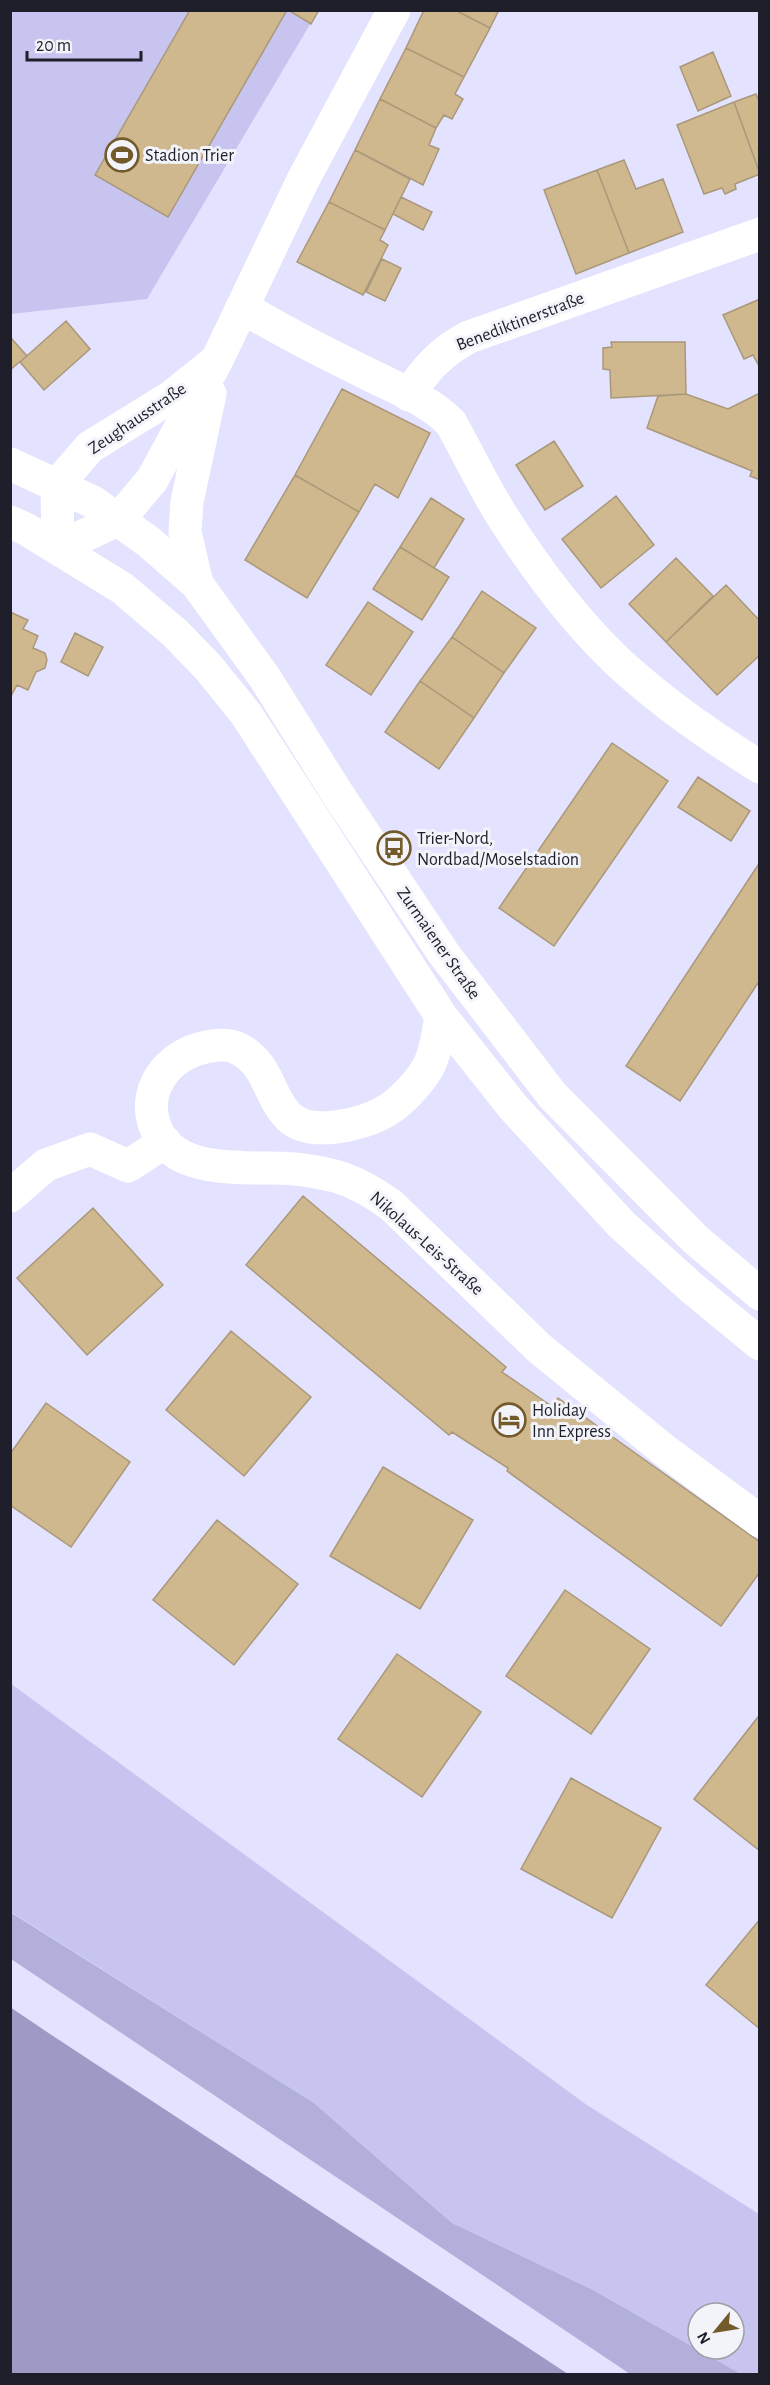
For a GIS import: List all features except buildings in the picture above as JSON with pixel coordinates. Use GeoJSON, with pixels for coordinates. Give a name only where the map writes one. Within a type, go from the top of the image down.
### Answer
{"type":"FeatureCollection","features":[{"type":"Feature","properties":{"kind":"street","name":"Zeughausstraße"},"geometry":{"type":"LineString","coordinates":[[58,548],[119,519],[152,480],[217,360],[303,180],[394,10]]}},
{"type":"Feature","properties":{"kind":"street","name":"Benediktinerstraße"},"geometry":{"type":"LineString","coordinates":[[409,395],[419,378],[435,359],[470,337],[759,234]]}},
{"type":"Feature","properties":{"kind":"street"},"geometry":{"type":"LineString","coordinates":[[243,307],[289,335],[432,407],[451,423],[513,533],[570,610],[632,675],[759,767]]}},
{"type":"Feature","properties":{"kind":"street","name":"Zeughausstraße"},"geometry":{"type":"LineString","coordinates":[[57,485],[90,447],[171,397],[217,360]]}},
{"type":"Feature","properties":{"kind":"street","name":"Zeughausstraße"},"geometry":{"type":"LineString","coordinates":[[197,584],[185,532],[188,502],[217,360]]}},
{"type":"Feature","properties":{"kind":"street","name":"Zurmaiener Straße"},"geometry":{"type":"LineString","coordinates":[[10,464],[93,502],[119,519],[197,584],[265,678],[337,793],[444,954],[553,1096],[695,1239],[759,1294]]}},
{"type":"Feature","properties":{"kind":"street"},"geometry":{"type":"LineString","coordinates":[[57,485],[58,548]]}},
{"type":"Feature","properties":{"kind":"street","name":"Zurmaiener Straße"},"geometry":{"type":"LineString","coordinates":[[10,522],[58,548],[122,588],[175,633],[208,667],[246,714],[441,1016],[513,1107],[622,1225],[759,1344]]}},
{"type":"Feature","properties":{"kind":"street"},"geometry":{"type":"LineString","coordinates":[[10,1196],[46,1165],[90,1149],[128,1166],[165,1142],[157,1132],[153,1119],[151,1106],[153,1090],[162,1071],[178,1058],[195,1049],[215,1045],[237,1048],[261,1068],[286,1115],[297,1124],[316,1128],[340,1127],[387,1111],[409,1092],[427,1068],[441,1016]]}},
{"type":"Feature","properties":{"kind":"street","name":"Nikolaus-Leis-Straße"},"geometry":{"type":"LineString","coordinates":[[165,1142],[178,1153],[200,1163],[228,1168],[296,1169],[335,1176],[368,1189],[391,1205],[539,1348],[664,1450],[759,1521]]}},
{"type":"Feature","properties":{"kind":"shaded area","name":"Stadion Trier"},"geometry":{"type":"Polygon","coordinates":[[[10,11],[318,11],[147,299],[11,314],[10,11]]]}},
{"type":"Feature","properties":{"kind":"shaded area"},"geometry":{"type":"Polygon","coordinates":[[[10,1683],[587,2105],[759,2214],[759,2374],[741,2374],[718,2361],[746,2361],[746,2301],[686,2301],[686,2343],[593,2290],[452,2223],[314,2103],[11,1912],[10,1683]]]}},
{"type":"Feature","properties":{"kind":"shaded area"},"geometry":{"type":"Polygon","coordinates":[[[10,1912],[314,2103],[452,2223],[593,2290],[686,2343],[686,2361],[718,2361],[741,2374],[630,2374],[11,1959],[10,1912]]]}},
{"type":"Feature","properties":{"kind":"shaded area"},"geometry":{"type":"Polygon","coordinates":[[[10,2007],[50,2034],[568,2374],[11,2374],[10,2007]]]}},
{"type":"Feature","properties":{"kind":"place","name":"Stadion Trier"},"geometry":{"type":"Point","coordinates":[122,155]}},
{"type":"Feature","properties":{"kind":"place","name":"Trier-Nord, Nordbad/Moselstadion"},"geometry":{"type":"Point","coordinates":[394,848]}},
{"type":"Feature","properties":{"kind":"place","name":"Holiday Inn Express"},"geometry":{"type":"Point","coordinates":[509,1420]}}]}
